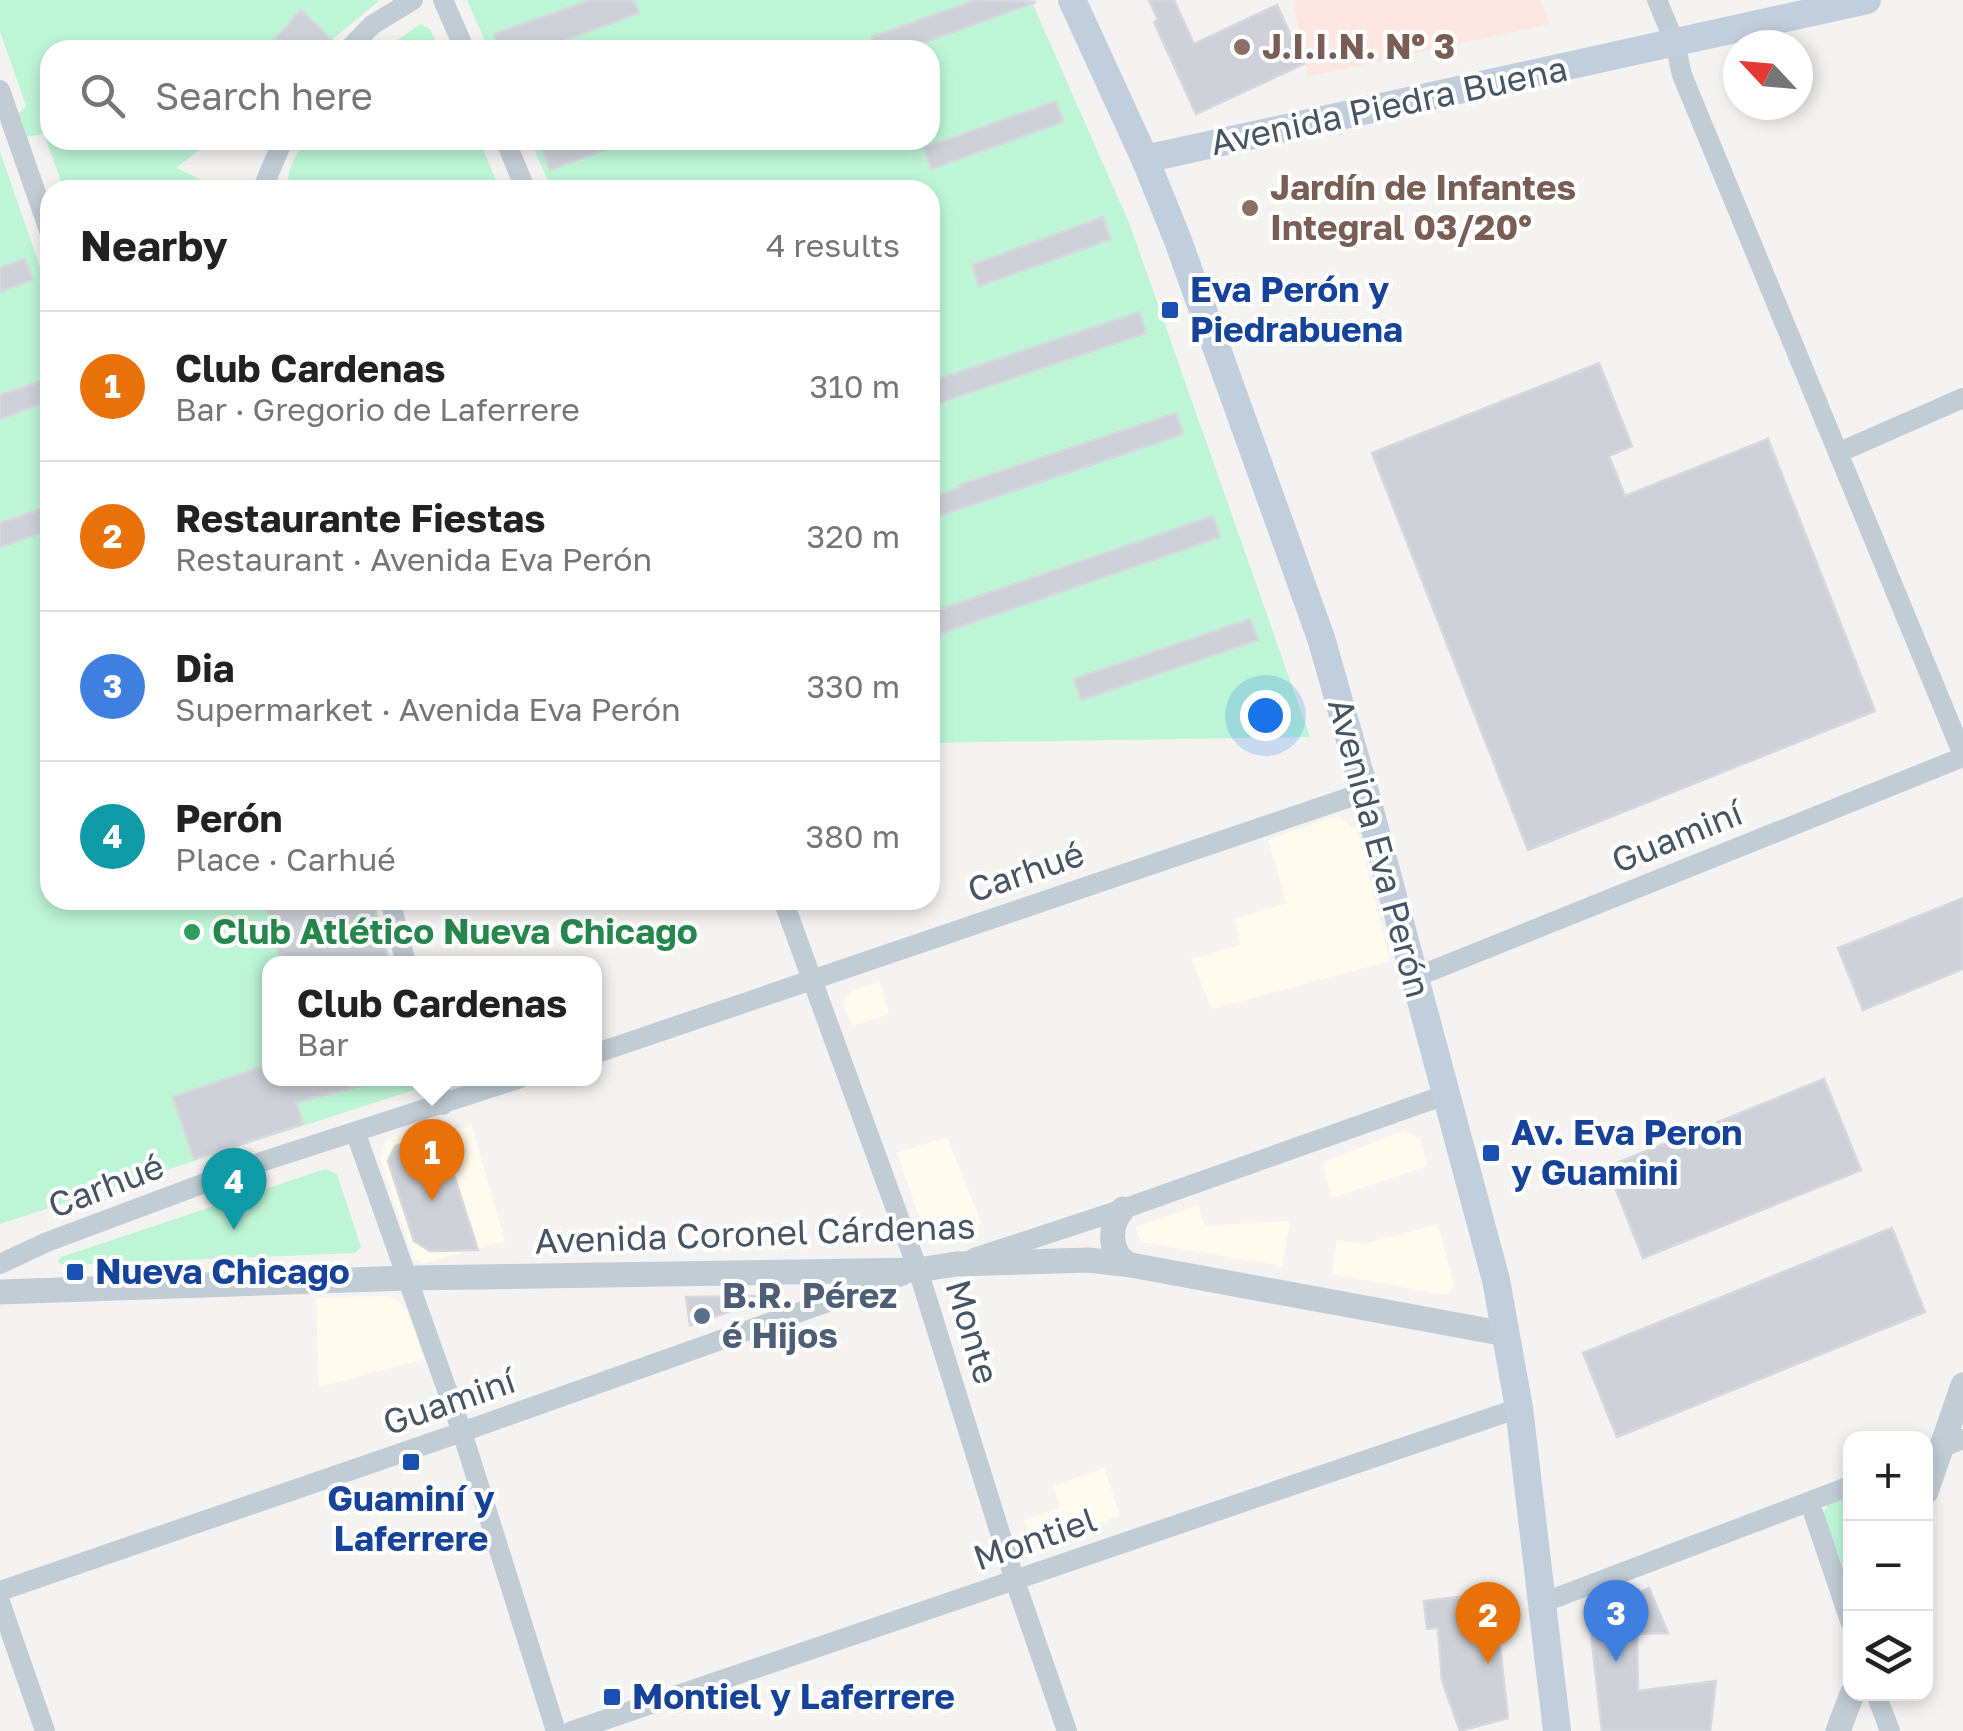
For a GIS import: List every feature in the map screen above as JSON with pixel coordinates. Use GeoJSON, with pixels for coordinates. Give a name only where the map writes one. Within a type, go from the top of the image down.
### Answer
{"type":"FeatureCollection","features":[{"type":"Feature","properties":{"kind":"main road","name":"Avenida Eva Perón"},"geometry":{"type":"LineString","coordinates":[[1072,0],[1177,238],[1321,638],[1365,792],[1496,1280],[1519,1408],[1554,1730]]}},
{"type":"Feature","properties":{"kind":"main road","name":"Avenida Piedra Buena"},"geometry":{"type":"LineString","coordinates":[[1145,159],[1867,0]]}},
{"type":"Feature","properties":{"kind":"street"},"geometry":{"type":"LineString","coordinates":[[358,40],[372,25],[413,0]]}},
{"type":"Feature","properties":{"kind":"street"},"geometry":{"type":"LineString","coordinates":[[442,0],[460,40]]}},
{"type":"Feature","properties":{"kind":"street"},"geometry":{"type":"LineString","coordinates":[[1657,0],[1675,43],[1682,75],[1963,756]]}},
{"type":"Feature","properties":{"kind":"street"},"geometry":{"type":"LineString","coordinates":[[0,90],[40,204]]}},
{"type":"Feature","properties":{"kind":"street"},"geometry":{"type":"LineString","coordinates":[[266,180],[279,150]]}},
{"type":"Feature","properties":{"kind":"street"},"geometry":{"type":"LineString","coordinates":[[509,150],[522,180]]}},
{"type":"Feature","properties":{"kind":"street"},"geometry":{"type":"LineString","coordinates":[[1840,452],[1963,398]]}},
{"type":"Feature","properties":{"kind":"street","name":"Guaminí"},"geometry":{"type":"LineString","coordinates":[[1416,977],[1963,756]]}},
{"type":"Feature","properties":{"kind":"street","name":"Carhué"},"geometry":{"type":"LineString","coordinates":[[602,1051],[1365,792]]}},
{"type":"Feature","properties":{"kind":"street"},"geometry":{"type":"LineString","coordinates":[[392,910],[404,956]]}},
{"type":"Feature","properties":{"kind":"street","name":"Monte"},"geometry":{"type":"LineString","coordinates":[[786,910],[918,1270],[1015,1581],[1067,1731]]}},
{"type":"Feature","properties":{"kind":"street"},"geometry":{"type":"LineString","coordinates":[[438,1086],[443,1105]]}},
{"type":"Feature","properties":{"kind":"street","name":"Carhué"},"geometry":{"type":"LineString","coordinates":[[0,1264],[47,1242],[262,1162],[498,1086]]}},
{"type":"Feature","properties":{"kind":"street"},"geometry":{"type":"LineString","coordinates":[[956,1264],[1445,1095]]}},
{"type":"Feature","properties":{"kind":"street"},"geometry":{"type":"LineString","coordinates":[[356,1134],[462,1432],[556,1731]]}},
{"type":"Feature","properties":{"kind":"street"},"geometry":{"type":"LineString","coordinates":[[1123,1209],[1116,1216],[1113,1247],[1120,1261],[1131,1265]]}},
{"type":"Feature","properties":{"kind":"street","name":"Avenida Coronel Cárdenas"},"geometry":{"type":"LineString","coordinates":[[0,1292],[408,1278],[918,1270],[1056,1259],[1131,1265],[1506,1334]]}},
{"type":"Feature","properties":{"kind":"street","name":"Guaminí"},"geometry":{"type":"LineString","coordinates":[[0,1590],[918,1270]]}},
{"type":"Feature","properties":{"kind":"street"},"geometry":{"type":"LineString","coordinates":[[1933,1473],[1963,1385]]}},
{"type":"Feature","properties":{"kind":"street","name":"Montiel"},"geometry":{"type":"LineString","coordinates":[[572,1731],[1519,1408]]}},
{"type":"Feature","properties":{"kind":"street"},"geometry":{"type":"LineString","coordinates":[[1542,1603],[1843,1489]]}},
{"type":"Feature","properties":{"kind":"street"},"geometry":{"type":"LineString","coordinates":[[1810,1502],[1847,1611]]}},
{"type":"Feature","properties":{"kind":"street"},"geometry":{"type":"LineString","coordinates":[[0,1602],[45,1731]]}},
{"type":"Feature","properties":{"kind":"street"},"geometry":{"type":"LineString","coordinates":[[1838,1731],[1849,1701]]}},
{"type":"Feature","properties":{"kind":"street"},"geometry":{"type":"LineString","coordinates":[[1879,1701],[1890,1731]]}},
{"type":"Feature","properties":{"kind":"shaded area"},"geometry":{"type":"Polygon","coordinates":[[[1293,0],[1540,0],[1550,24],[1308,77],[1293,0]]]}},
{"type":"Feature","properties":{"kind":"shaded area"},"geometry":{"type":"Polygon","coordinates":[[[1339,817],[1356,829],[1360,839],[1390,961],[1212,1009],[1191,959],[1241,945],[1235,919],[1287,903],[1268,840],[1339,817]]]}},
{"type":"Feature","properties":{"kind":"shaded area"},"geometry":{"type":"Polygon","coordinates":[[[880,982],[889,1014],[852,1026],[843,1004],[852,990],[880,982]]]}},
{"type":"Feature","properties":{"kind":"shaded area"},"geometry":{"type":"Polygon","coordinates":[[[472,1127],[505,1241],[426,1263],[419,1261],[413,1258],[381,1160],[385,1143],[396,1133],[472,1127]]]}},
{"type":"Feature","properties":{"kind":"shaded area"},"geometry":{"type":"Polygon","coordinates":[[[1403,1131],[1421,1139],[1427,1166],[1331,1198],[1323,1162],[1403,1131]]]}},
{"type":"Feature","properties":{"kind":"shaded area"},"geometry":{"type":"Polygon","coordinates":[[[947,1137],[982,1224],[941,1239],[924,1231],[897,1153],[947,1137]]]}},
{"type":"Feature","properties":{"kind":"shaded area"},"geometry":{"type":"Polygon","coordinates":[[[1198,1205],[1205,1226],[1290,1221],[1282,1266],[1141,1242],[1136,1227],[1198,1205]]]}},
{"type":"Feature","properties":{"kind":"shaded area"},"geometry":{"type":"Polygon","coordinates":[[[1438,1224],[1454,1286],[1446,1295],[1332,1274],[1337,1240],[1364,1244],[1438,1224]]]}},
{"type":"Feature","properties":{"kind":"shaded area"},"geometry":{"type":"Polygon","coordinates":[[[387,1296],[407,1310],[424,1359],[319,1387],[316,1298],[387,1296]]]}},
{"type":"Feature","properties":{"kind":"shaded area"},"geometry":{"type":"Polygon","coordinates":[[[1104,1468],[1120,1516],[1041,1542],[1030,1536],[1023,1521],[1060,1508],[1054,1486],[1104,1468]]]}},
{"type":"Feature","properties":{"kind":"green space"},"geometry":{"type":"Polygon","coordinates":[[[0,0],[380,0],[332,40],[301,10],[274,40],[40,40],[40,135],[26,137],[18,114],[26,106],[0,32],[0,0]]]}},
{"type":"Feature","properties":{"kind":"green space"},"geometry":{"type":"Polygon","coordinates":[[[467,0],[591,0],[494,33],[496,40],[485,40],[467,0]]]}},
{"type":"Feature","properties":{"kind":"green space"},"geometry":{"type":"Polygon","coordinates":[[[634,0],[976,0],[873,37],[874,40],[565,40],[639,13],[634,0]]]}},
{"type":"Feature","properties":{"kind":"green space"},"geometry":{"type":"Polygon","coordinates":[[[1007,0],[1031,0],[1130,225],[1310,737],[940,743],[940,634],[976,621],[969,600],[940,610],[940,403],[1145,333],[1139,312],[940,379],[940,180],[548,180],[534,150],[543,150],[550,169],[604,150],[926,150],[931,168],[1062,122],[1055,101],[940,143],[940,40],[931,40],[1011,11],[1007,0]],[[1104,218],[972,264],[979,285],[1111,238],[1104,218]],[[1175,413],[960,485],[966,506],[1183,434],[1175,413]],[[1212,517],[997,589],[1003,610],[1219,538],[1212,517]],[[1251,620],[1075,679],[1081,700],[1257,640],[1251,620]]]}},
{"type":"Feature","properties":{"kind":"green space"},"geometry":{"type":"Polygon","coordinates":[[[420,24],[430,29],[435,40],[398,40],[420,24]]]}},
{"type":"Feature","properties":{"kind":"green space"},"geometry":{"type":"Polygon","coordinates":[[[50,150],[199,150],[176,168],[200,180],[60,180],[50,150]]]}},
{"type":"Feature","properties":{"kind":"green space"},"geometry":{"type":"Polygon","coordinates":[[[300,150],[483,150],[496,180],[289,180],[300,150]]]}},
{"type":"Feature","properties":{"kind":"green space"},"geometry":{"type":"Polygon","coordinates":[[[0,152],[40,266],[40,381],[0,395],[0,292],[32,280],[0,268],[0,152]]]}},
{"type":"Feature","properties":{"kind":"green space"},"geometry":{"type":"Polygon","coordinates":[[[40,405],[40,509],[0,523],[0,419],[40,405]]]}},
{"type":"Feature","properties":{"kind":"green space","name":"Club Atlético Nueva Chicago"},"geometry":{"type":"Polygon","coordinates":[[[40,533],[40,910],[378,910],[389,956],[262,956],[262,1086],[423,1087],[0,1224],[0,547],[40,533]]]}},
{"type":"Feature","properties":{"kind":"green space"},"geometry":{"type":"Polygon","coordinates":[[[325,1169],[337,1174],[361,1247],[355,1253],[64,1265],[58,1262],[61,1257],[325,1169]]]}},
{"type":"Feature","properties":{"kind":"green space"},"geometry":{"type":"Polygon","coordinates":[[[1843,1498],[1843,1566],[1822,1515],[1828,1504],[1843,1498]]]}},
{"type":"Feature","properties":{"kind":"building"},"geometry":{"type":"Polygon","coordinates":[[[591,0],[634,0],[639,13],[565,40],[496,40],[494,34],[591,0]]]}},
{"type":"Feature","properties":{"kind":"building"},"geometry":{"type":"Polygon","coordinates":[[[976,0],[1036,2],[931,40],[872,37],[976,0]]]}},
{"type":"Feature","properties":{"kind":"building"},"geometry":{"type":"Polygon","coordinates":[[[1149,0],[1174,0],[1194,44],[1277,5],[1304,64],[1196,114],[1154,22],[1158,20],[1149,0]]]}},
{"type":"Feature","properties":{"kind":"building"},"geometry":{"type":"Polygon","coordinates":[[[301,10],[332,40],[274,40],[301,10]]]}},
{"type":"Feature","properties":{"kind":"building"},"geometry":{"type":"Polygon","coordinates":[[[1056,101],[1063,122],[931,169],[925,150],[940,150],[940,142],[1056,101]]]}},
{"type":"Feature","properties":{"kind":"building"},"geometry":{"type":"Polygon","coordinates":[[[543,150],[604,150],[550,170],[543,150]]]}},
{"type":"Feature","properties":{"kind":"building"},"geometry":{"type":"Polygon","coordinates":[[[1103,217],[1111,239],[979,286],[972,265],[1103,217]]]}},
{"type":"Feature","properties":{"kind":"building"},"geometry":{"type":"Polygon","coordinates":[[[25,259],[32,280],[0,292],[0,268],[25,259]]]}},
{"type":"Feature","properties":{"kind":"building"},"geometry":{"type":"Polygon","coordinates":[[[1139,312],[1146,333],[940,403],[940,379],[1139,312]]]}},
{"type":"Feature","properties":{"kind":"building"},"geometry":{"type":"Polygon","coordinates":[[[1599,363],[1632,446],[1609,456],[1625,496],[1768,439],[1875,711],[1528,850],[1372,453],[1599,363]]]}},
{"type":"Feature","properties":{"kind":"building"},"geometry":{"type":"Polygon","coordinates":[[[40,381],[40,405],[0,419],[0,395],[40,381]]]}},
{"type":"Feature","properties":{"kind":"building"},"geometry":{"type":"Polygon","coordinates":[[[1176,413],[1183,434],[940,516],[940,495],[960,488],[959,485],[1176,413]]]}},
{"type":"Feature","properties":{"kind":"building"},"geometry":{"type":"Polygon","coordinates":[[[40,509],[40,533],[0,547],[0,523],[40,509]]]}},
{"type":"Feature","properties":{"kind":"building"},"geometry":{"type":"Polygon","coordinates":[[[1213,516],[1220,537],[940,634],[940,610],[1213,516]]]}},
{"type":"Feature","properties":{"kind":"building"},"geometry":{"type":"Polygon","coordinates":[[[1250,619],[1258,640],[1081,700],[1074,679],[1250,619]]]}},
{"type":"Feature","properties":{"kind":"building"},"geometry":{"type":"Polygon","coordinates":[[[1963,898],[1963,969],[1863,1010],[1838,948],[1963,898]]]}},
{"type":"Feature","properties":{"kind":"building"},"geometry":{"type":"Polygon","coordinates":[[[268,910],[375,910],[387,956],[280,956],[268,910]]]}},
{"type":"Feature","properties":{"kind":"building"},"geometry":{"type":"Polygon","coordinates":[[[262,1067],[262,1086],[359,1086],[296,1102],[303,1124],[194,1159],[173,1097],[262,1067]]]}},
{"type":"Feature","properties":{"kind":"building"},"geometry":{"type":"Polygon","coordinates":[[[1824,1079],[1861,1170],[1643,1258],[1607,1167],[1824,1079]]]}},
{"type":"Feature","properties":{"kind":"building"},"geometry":{"type":"Polygon","coordinates":[[[440,1132],[478,1250],[430,1251],[414,1241],[388,1161],[395,1146],[440,1132]]]}},
{"type":"Feature","properties":{"kind":"building"},"geometry":{"type":"Polygon","coordinates":[[[1892,1228],[1925,1312],[1617,1437],[1583,1353],[1892,1228]]]}},
{"type":"Feature","properties":{"kind":"building","name":"B.R. Pérez é Hijos"},"geometry":{"type":"Polygon","coordinates":[[[686,1297],[766,1299],[690,1325],[686,1297]]]}},
{"type":"Feature","properties":{"kind":"building"},"geometry":{"type":"Polygon","coordinates":[[[1649,1588],[1668,1633],[1637,1634],[1638,1691],[1716,1681],[1710,1731],[1602,1731],[1589,1615],[1649,1588]]]}},
{"type":"Feature","properties":{"kind":"building"},"geometry":{"type":"Polygon","coordinates":[[[1494,1593],[1508,1718],[1460,1731],[1442,1681],[1438,1628],[1427,1629],[1424,1601],[1494,1593]]]}},
{"type":"Feature","properties":{"kind":"place","name":"J.I.I.N. Nº 3"},"geometry":{"type":"Point","coordinates":[1242,47]}},
{"type":"Feature","properties":{"kind":"place","name":"Jardín de Infantes Integral 03/20°"},"geometry":{"type":"Point","coordinates":[1250,208]}},
{"type":"Feature","properties":{"kind":"place","name":"Eva Perón y Piedrabuena"},"geometry":{"type":"Point","coordinates":[1170,310]}},
{"type":"Feature","properties":{"kind":"place","name":"Club Atlético Nueva Chicago"},"geometry":{"type":"Point","coordinates":[192,932]}},
{"type":"Feature","properties":{"kind":"place","name":"Av. Eva Peron y Guamini"},"geometry":{"type":"Point","coordinates":[1491,1153]}},
{"type":"Feature","properties":{"kind":"place","name":"Club Cardenas"},"geometry":{"type":"Point","coordinates":[432,1201]}},
{"type":"Feature","properties":{"kind":"place","name":"Perón"},"geometry":{"type":"Point","coordinates":[234,1230]}},
{"type":"Feature","properties":{"kind":"place","name":"Nueva Chicago"},"geometry":{"type":"Point","coordinates":[75,1272]}},
{"type":"Feature","properties":{"kind":"place","name":"B.R. Pérez é Hijos"},"geometry":{"type":"Point","coordinates":[702,1316]}},
{"type":"Feature","properties":{"kind":"place","name":"Guaminí y Laferrere"},"geometry":{"type":"Point","coordinates":[411,1462]}},
{"type":"Feature","properties":{"kind":"place","name":"Dia"},"geometry":{"type":"Point","coordinates":[1616,1662]}},
{"type":"Feature","properties":{"kind":"place","name":"Restaurante Fiestas"},"geometry":{"type":"Point","coordinates":[1488,1664]}},
{"type":"Feature","properties":{"kind":"place","name":"Montiel y Laferrere"},"geometry":{"type":"Point","coordinates":[612,1697]}}]}
